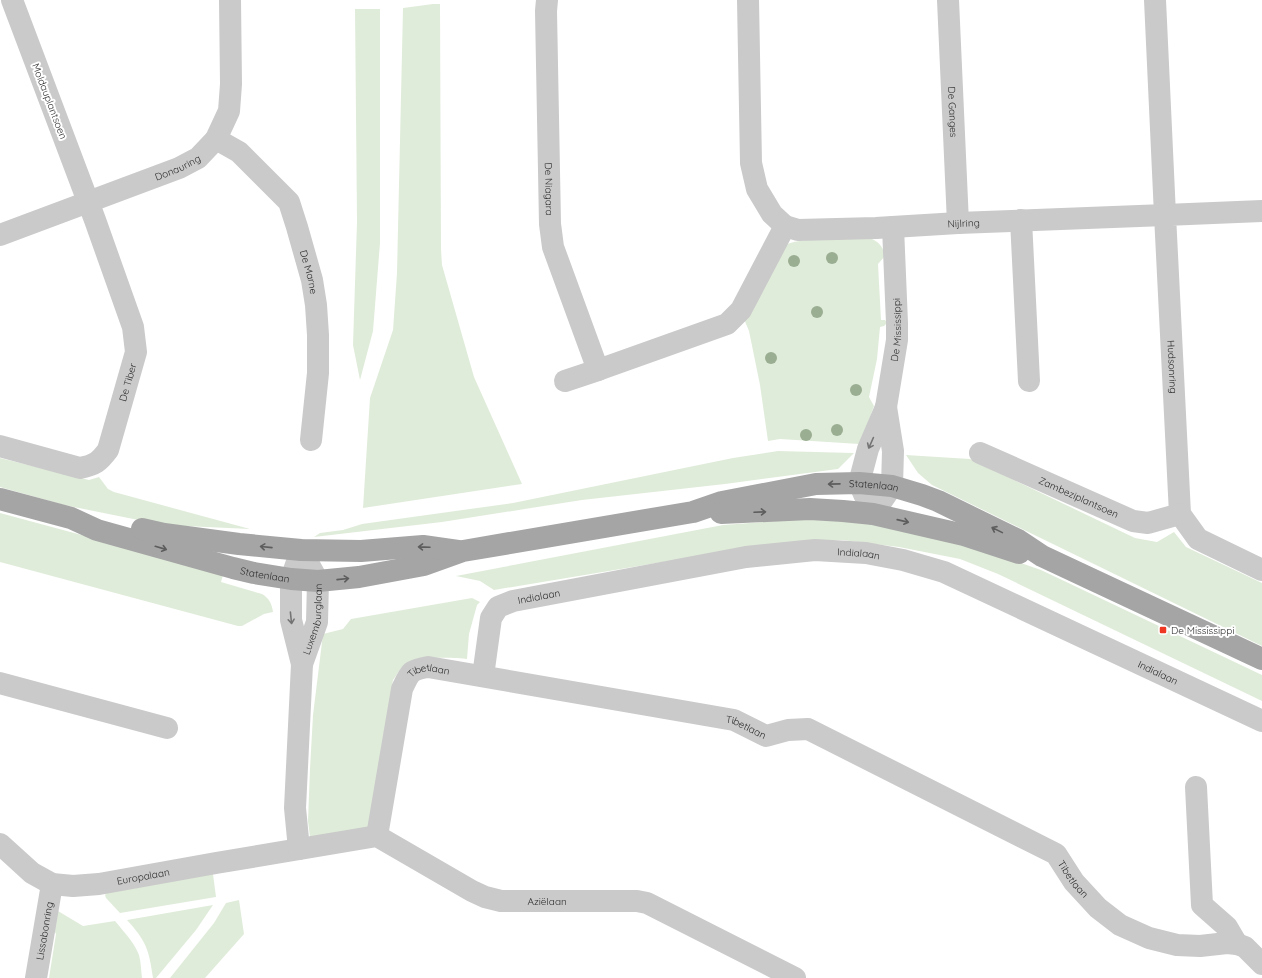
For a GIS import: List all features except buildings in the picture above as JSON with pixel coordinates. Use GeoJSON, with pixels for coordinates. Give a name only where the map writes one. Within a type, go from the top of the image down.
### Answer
{"type":"FeatureCollection","features":[{"type":"Feature","properties":{"kind":"main road","name":"Statenlaan"},"geometry":{"type":"LineString","coordinates":[[0,499],[71,518],[97,530],[254,574],[291,580],[318,581],[359,577],[424,565],[463,551],[693,512],[722,502],[816,484],[859,483],[892,486],[922,494],[938,501],[1018,540],[1042,556],[1262,659]]}},
{"type":"Feature","properties":{"kind":"main road","name":"Statenlaan"},"geometry":{"type":"LineString","coordinates":[[693,512],[726,513],[810,509],[873,514],[964,535],[1016,552],[1042,556]]}},
{"type":"Feature","properties":{"kind":"main road","name":"Statenlaan"},"geometry":{"type":"LineString","coordinates":[[71,518],[98,518],[164,534],[239,544],[301,550],[361,551],[423,546],[463,551]]}},
{"type":"Feature","properties":{"kind":"street","name":"Moldauplantsoen"},"geometry":{"type":"LineString","coordinates":[[12,0],[88,203]]}},
{"type":"Feature","properties":{"kind":"street","name":"Donauring"},"geometry":{"type":"LineString","coordinates":[[0,235],[179,168],[198,158],[216,139],[229,111],[232,84],[230,0]]}},
{"type":"Feature","properties":{"kind":"street","name":"De Niagara"},"geometry":{"type":"LineString","coordinates":[[547,0],[550,216],[553,247],[598,370]]}},
{"type":"Feature","properties":{"kind":"street"},"geometry":{"type":"LineString","coordinates":[[565,382],[727,324],[741,310],[785,226],[772,214],[757,189],[752,170],[748,0]]}},
{"type":"Feature","properties":{"kind":"street","name":"De Ganges"},"geometry":{"type":"LineString","coordinates":[[948,0],[958,223]]}},
{"type":"Feature","properties":{"kind":"street"},"geometry":{"type":"LineString","coordinates":[[1155,0],[1165,215],[1262,210]]}},
{"type":"Feature","properties":{"kind":"street","name":"De Marne"},"geometry":{"type":"LineString","coordinates":[[216,139],[239,152],[288,202],[297,227],[312,280],[316,305],[318,335],[318,373],[311,440]]}},
{"type":"Feature","properties":{"kind":"street","name":"De Tiber"},"geometry":{"type":"LineString","coordinates":[[0,446],[80,468],[92,466],[101,459],[108,450],[136,352],[133,327],[88,203]]}},
{"type":"Feature","properties":{"kind":"street","name":"Nijlring"},"geometry":{"type":"LineString","coordinates":[[785,226],[798,230],[1165,215]]}},
{"type":"Feature","properties":{"kind":"street","name":"Hudsonring"},"geometry":{"type":"LineString","coordinates":[[1165,215],[1180,514]]}},
{"type":"Feature","properties":{"kind":"street"},"geometry":{"type":"LineString","coordinates":[[1021,220],[1028,381]]}},
{"type":"Feature","properties":{"kind":"street","name":"De Mississippi"},"geometry":{"type":"LineString","coordinates":[[859,483],[868,449],[886,407],[897,340],[894,227]]}},
{"type":"Feature","properties":{"kind":"street","name":"De Mississippi"},"geometry":{"type":"LineString","coordinates":[[886,407],[893,451],[892,486]]}},
{"type":"Feature","properties":{"kind":"street","name":"Zambeziplantsoen"},"geometry":{"type":"LineString","coordinates":[[980,453],[1133,521],[1148,523],[1180,514]]}},
{"type":"Feature","properties":{"kind":"street"},"geometry":{"type":"LineString","coordinates":[[859,483],[873,514]]}},
{"type":"Feature","properties":{"kind":"street"},"geometry":{"type":"LineString","coordinates":[[873,514],[892,486]]}},
{"type":"Feature","properties":{"kind":"street"},"geometry":{"type":"LineString","coordinates":[[1180,514],[1198,539],[1262,570]]}},
{"type":"Feature","properties":{"kind":"street","name":"Luxemburglaan"},"geometry":{"type":"LineString","coordinates":[[299,849],[295,808],[302,664],[291,620],[291,580],[301,550]]}},
{"type":"Feature","properties":{"kind":"street","name":"Luxemburglaan"},"geometry":{"type":"LineString","coordinates":[[301,550],[318,581],[317,622],[302,664]]}},
{"type":"Feature","properties":{"kind":"street","name":"Indialaan"},"geometry":{"type":"LineString","coordinates":[[483,676],[491,618],[498,606],[513,601],[746,557],[815,550],[866,553],[903,560],[944,572],[1262,721]]}},
{"type":"Feature","properties":{"kind":"street","name":"Tibetlaan"},"geometry":{"type":"LineString","coordinates":[[377,836],[402,689],[408,676],[415,669],[428,667],[734,720],[766,736],[788,730],[808,729],[1056,854],[1074,882],[1098,908],[1120,925],[1149,938],[1177,945],[1200,946],[1227,943],[1237,944]]}},
{"type":"Feature","properties":{"kind":"street"},"geometry":{"type":"LineString","coordinates":[[0,683],[167,728]]}},
{"type":"Feature","properties":{"kind":"street"},"geometry":{"type":"LineString","coordinates":[[1196,787],[1202,905],[1227,927],[1237,944],[1245,947],[1262,964]]}},
{"type":"Feature","properties":{"kind":"street"},"geometry":{"type":"LineString","coordinates":[[299,849],[377,836]]}},
{"type":"Feature","properties":{"kind":"street","name":"Aziëlaan"},"geometry":{"type":"LineString","coordinates":[[377,836],[485,897],[501,901],[637,901],[647,903],[795,978]]}},
{"type":"Feature","properties":{"kind":"street","name":"Europalaan"},"geometry":{"type":"LineString","coordinates":[[0,844],[32,873],[52,884],[73,886],[99,884],[299,849]]}},
{"type":"Feature","properties":{"kind":"street","name":"Lissabonring"},"geometry":{"type":"LineString","coordinates":[[36,978],[52,884]]}},
{"type":"Feature","properties":{"kind":"green space"},"geometry":{"type":"Polygon","coordinates":[[[440,4],[442,265],[474,377],[522,484],[363,508],[370,398],[393,330],[397,273],[403,8],[440,4]]]}},
{"type":"Feature","properties":{"kind":"green space"},"geometry":{"type":"Polygon","coordinates":[[[355,9],[380,9],[380,243],[373,331],[360,380],[353,345],[357,222],[355,9]]]}},
{"type":"Feature","properties":{"kind":"green space"},"geometry":{"type":"Polygon","coordinates":[[[872,239],[881,246],[885,256],[878,264],[881,320],[885,320],[887,323],[880,327],[877,359],[869,397],[874,406],[861,442],[859,444],[780,439],[768,441],[760,385],[749,331],[744,319],[786,245],[792,242],[814,240],[872,239]]]}},
{"type":"Feature","properties":{"kind":"green space"},"geometry":{"type":"Polygon","coordinates":[[[778,451],[854,453],[838,469],[725,484],[582,500],[442,522],[314,537],[320,533],[343,530],[362,524],[513,503],[733,458],[778,451]]]}},
{"type":"Feature","properties":{"kind":"green space"},"geometry":{"type":"Polygon","coordinates":[[[906,455],[970,459],[1135,538],[1157,542],[1174,532],[1186,547],[1262,583],[1262,646],[932,485],[918,473],[906,455]]]}},
{"type":"Feature","properties":{"kind":"green space"},"geometry":{"type":"Polygon","coordinates":[[[0,458],[89,480],[99,477],[108,489],[114,492],[250,529],[163,525],[64,505],[0,487],[0,458]]]}},
{"type":"Feature","properties":{"kind":"green space"},"geometry":{"type":"Polygon","coordinates":[[[0,513],[189,564],[223,575],[221,582],[262,594],[267,597],[272,606],[273,612],[264,614],[242,626],[238,626],[0,562],[0,513]]]}},
{"type":"Feature","properties":{"kind":"green space"},"geometry":{"type":"Polygon","coordinates":[[[803,519],[883,524],[955,540],[1041,570],[1262,675],[1262,701],[998,574],[960,559],[899,547],[842,540],[791,542],[494,590],[480,581],[456,576],[723,525],[803,519]]]}},
{"type":"Feature","properties":{"kind":"green space"},"geometry":{"type":"Polygon","coordinates":[[[472,598],[480,602],[477,605],[469,634],[467,659],[444,658],[417,660],[403,666],[393,680],[369,829],[310,837],[308,821],[313,715],[323,634],[343,629],[351,619],[472,598]]]}},
{"type":"Feature","properties":{"kind":"green space"},"geometry":{"type":"Polygon","coordinates":[[[213,874],[216,897],[120,913],[105,895],[107,893],[213,874]]]}},
{"type":"Feature","properties":{"kind":"green space"},"geometry":{"type":"Polygon","coordinates":[[[239,900],[244,934],[205,978],[170,978],[214,923],[226,903],[239,900]]]}},
{"type":"Feature","properties":{"kind":"green space"},"geometry":{"type":"Polygon","coordinates":[[[213,905],[196,930],[156,978],[153,978],[146,946],[139,934],[127,920],[213,905]]]}},
{"type":"Feature","properties":{"kind":"green space"},"geometry":{"type":"Polygon","coordinates":[[[53,908],[83,926],[115,921],[137,950],[140,958],[142,978],[49,978],[56,934],[51,925],[53,908]]]}},
{"type":"Feature","properties":{"kind":"place","name":"De Mississippi"},"geometry":{"type":"Point","coordinates":[1163,630]}}]}
